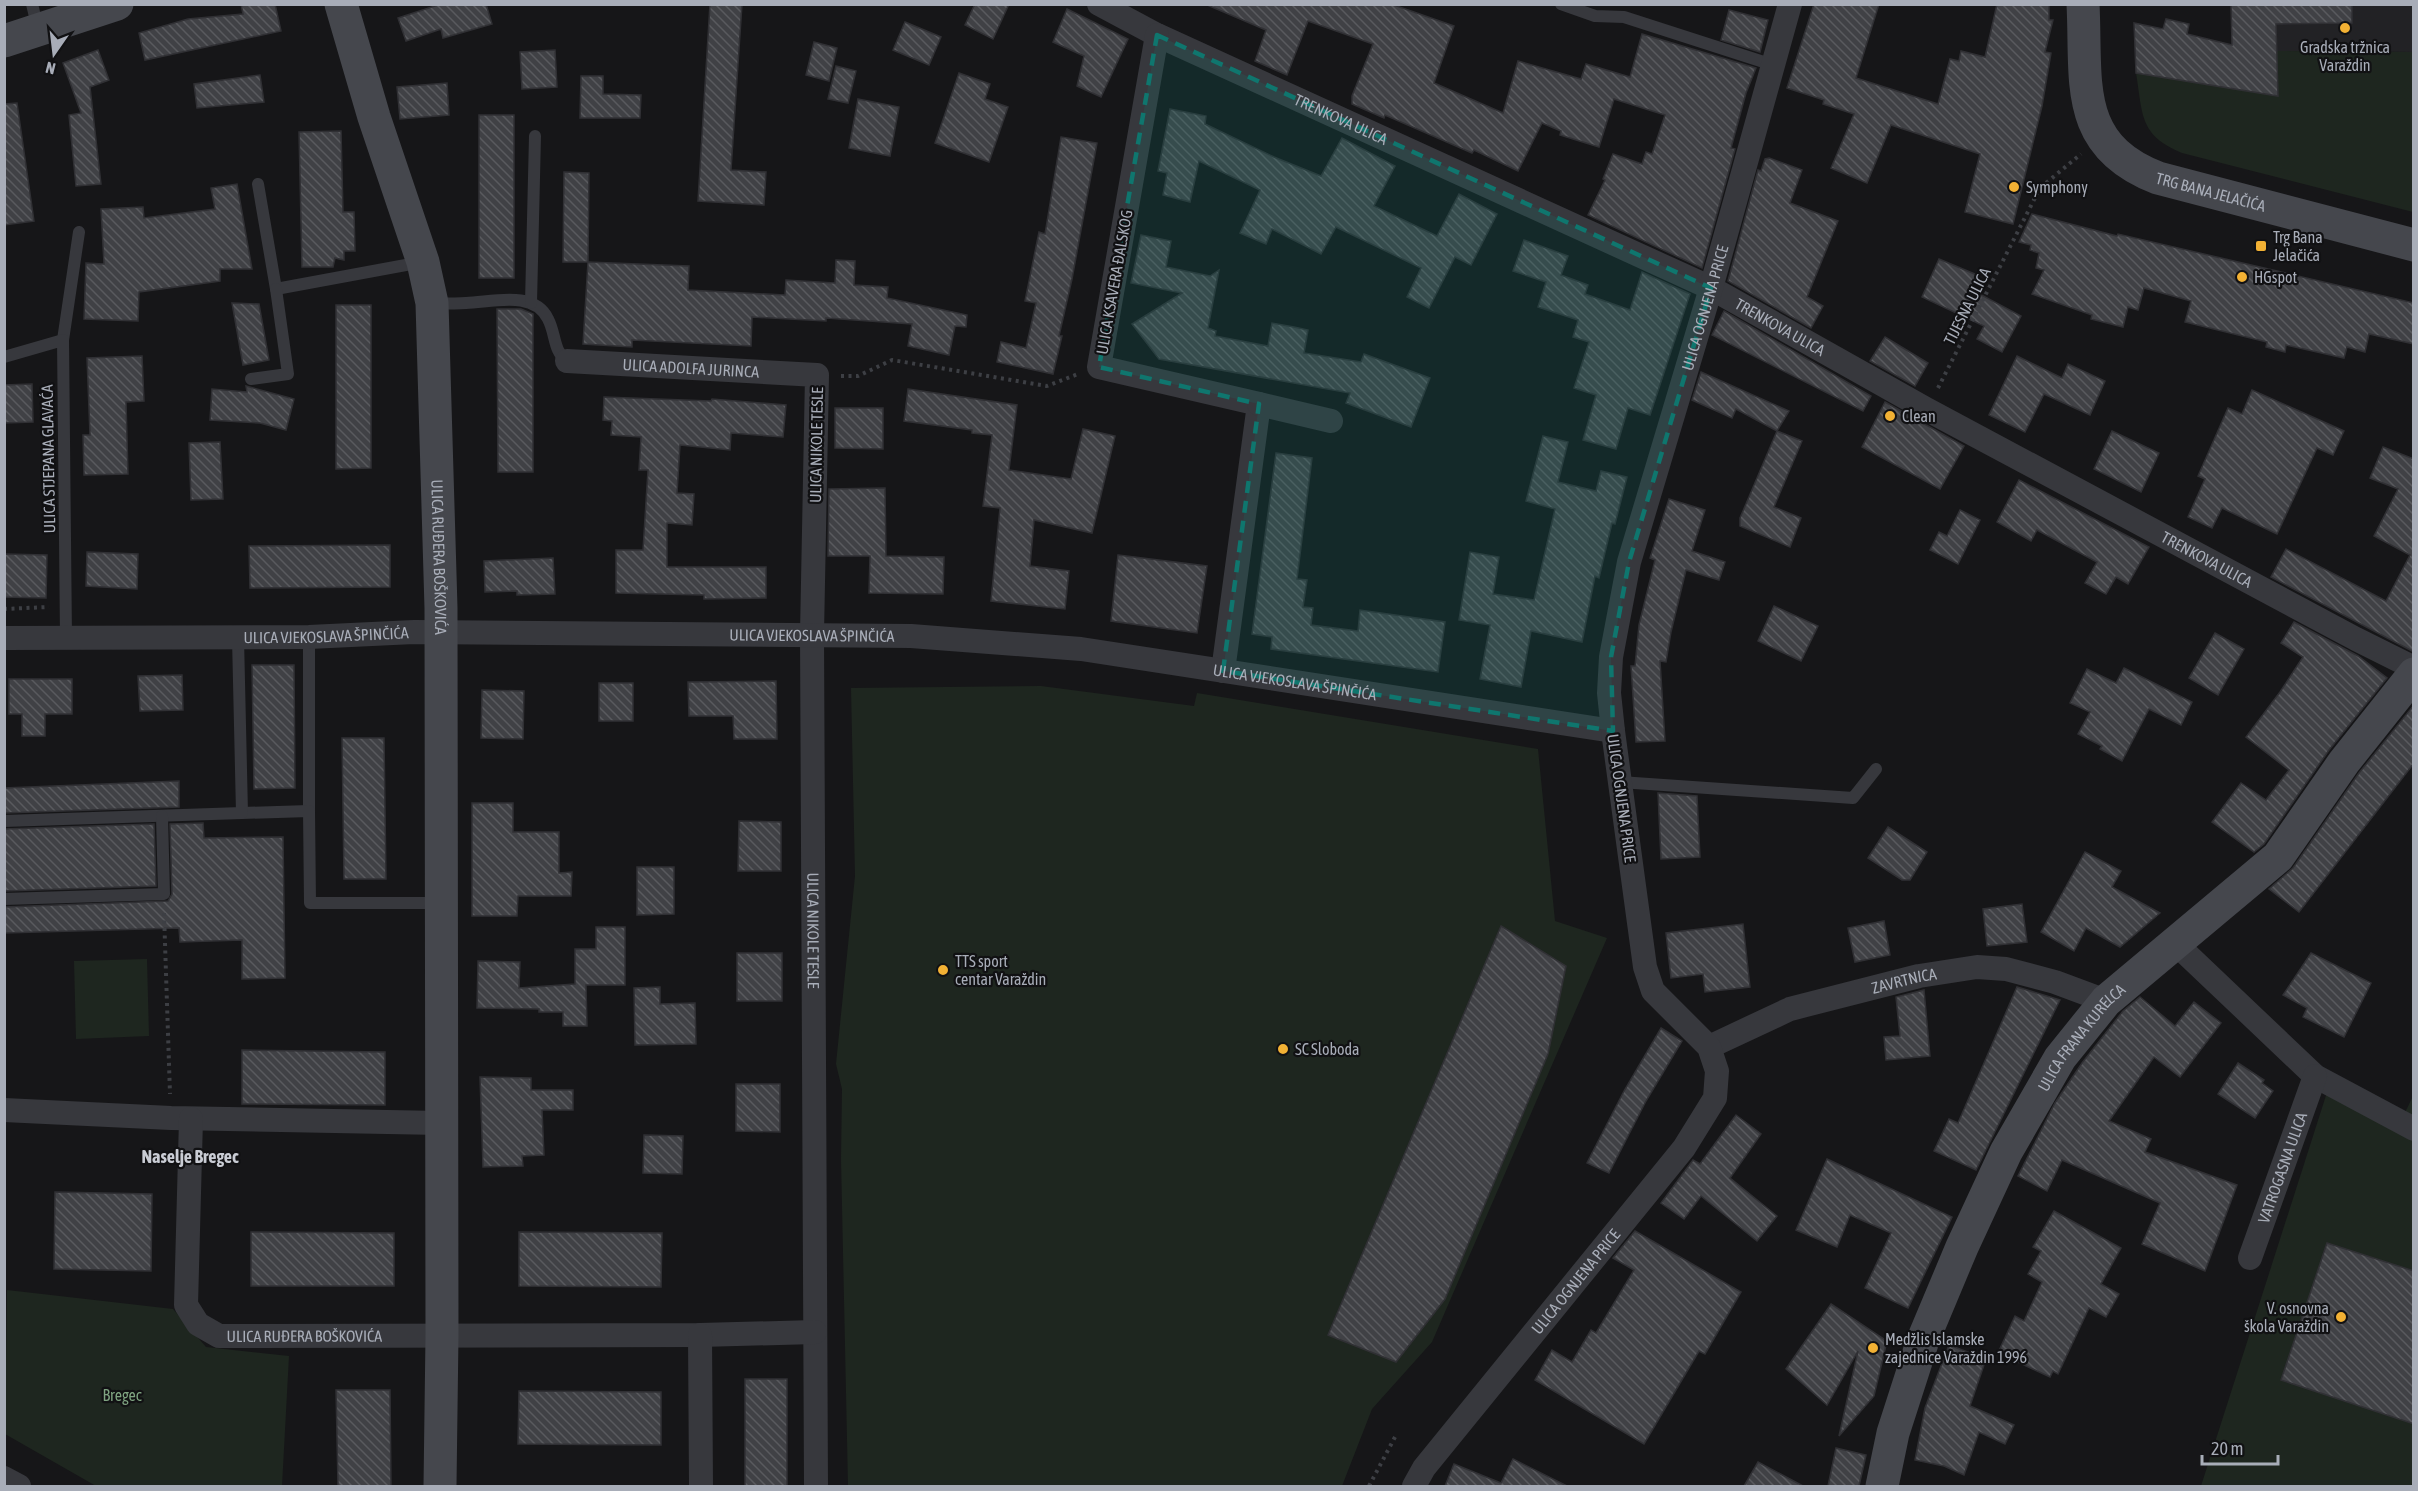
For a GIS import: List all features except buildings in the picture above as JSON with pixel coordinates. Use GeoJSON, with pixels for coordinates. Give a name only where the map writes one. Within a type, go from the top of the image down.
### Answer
{"type":"FeatureCollection","features":[{"type":"Feature","properties":{"kind":"street"},"geometry":{"type":"LineString","coordinates":[[4,41],[35,17],[117,4]]}},
{"type":"Feature","properties":{"kind":"street","name":"ULICA RUĐERA BOŠKOVIĆA"},"geometry":{"type":"LineString","coordinates":[[340,4],[374,117],[423,262],[432,303],[441,632],[442,1335],[440,1486]]}},
{"type":"Feature","properties":{"kind":"street","name":"TRENKOVA ULICA"},"geometry":{"type":"LineString","coordinates":[[1099,4],[1157,35],[1711,288],[1926,409],[2414,668]]}},
{"type":"Feature","properties":{"kind":"street","name":"ULICA OGNJENA PRICE"},"geometry":{"type":"LineString","coordinates":[[1414,1486],[1424,1468],[1684,1148],[1715,1098],[1717,1071],[1709,1047],[1653,991],[1645,967],[1613,731],[1609,693],[1611,657],[1629,562],[1711,288],[1790,4]]}},
{"type":"Feature","properties":{"kind":"street","name":"TRG BANA JELAČIĆA"},"geometry":{"type":"LineString","coordinates":[[2083,4],[2090,112],[2101,138],[2134,169],[2158,178],[2414,245]]}},
{"type":"Feature","properties":{"kind":"street","name":"ULICA KSAVERA ĐALSKOG"},"geometry":{"type":"LineString","coordinates":[[1157,35],[1099,367],[1331,421]]}},
{"type":"Feature","properties":{"kind":"street","name":"ULICA ADOLFA JURINCA"},"geometry":{"type":"LineString","coordinates":[[567,361],[817,375]]}},
{"type":"Feature","properties":{"kind":"street","name":"ULICA NIKOLE TESLE"},"geometry":{"type":"LineString","coordinates":[[816,1486],[812,634],[817,375]]}},
{"type":"Feature","properties":{"kind":"street"},"geometry":{"type":"LineString","coordinates":[[1223,671],[1259,404]]}},
{"type":"Feature","properties":{"kind":"street","name":"ULICA VJEKOSLAVA ŠPINČIĆA"},"geometry":{"type":"LineString","coordinates":[[4,638],[238,638],[441,632],[911,636],[1080,649],[1613,731]]}},
{"type":"Feature","properties":{"kind":"street","name":"ULICA FRANA KURELCA"},"geometry":{"type":"LineString","coordinates":[[1882,1486],[1893,1433],[1923,1340],[1962,1247],[2006,1152],[2060,1058],[2106,1001],[2277,857],[2344,762],[2414,674]]}},
{"type":"Feature","properties":{"kind":"street"},"geometry":{"type":"LineString","coordinates":[[2175,943],[2315,1076],[2414,1130]]}},
{"type":"Feature","properties":{"kind":"street","name":"ZAVRTNICA"},"geometry":{"type":"LineString","coordinates":[[1709,1047],[1790,1009],[1920,976],[1977,967],[2006,969],[2055,982],[2106,1001]]}},
{"type":"Feature","properties":{"kind":"street","name":"VATROGASNA ULICA"},"geometry":{"type":"LineString","coordinates":[[2250,1258],[2315,1076]]}},
{"type":"Feature","properties":{"kind":"street"},"geometry":{"type":"LineString","coordinates":[[4,1110],[181,1119],[441,1123]]}},
{"type":"Feature","properties":{"kind":"street","name":"ULICA RUĐERA BOŠKOVIĆA"},"geometry":{"type":"LineString","coordinates":[[181,1119],[186,1305],[198,1324],[219,1336],[700,1335],[815,1332]]}},
{"type":"Feature","properties":{"kind":"street"},"geometry":{"type":"LineString","coordinates":[[700,1335],[701,1486]]}},
{"type":"Feature","properties":{"kind":"street"},"geometry":{"type":"LineString","coordinates":[[4,1478],[19,1486]]}},
{"type":"Feature","properties":{"kind":"lane"},"geometry":{"type":"LineString","coordinates":[[1561,4],[1595,16],[1624,16],[1773,65]]}},
{"type":"Feature","properties":{"kind":"lane"},"geometry":{"type":"LineString","coordinates":[[531,303],[535,136]]}},
{"type":"Feature","properties":{"kind":"lane"},"geometry":{"type":"LineString","coordinates":[[251,379],[288,374],[258,184]]}},
{"type":"Feature","properties":{"kind":"lane","name":"ULICA STJEPANA GLAVAĆA"},"geometry":{"type":"LineString","coordinates":[[66,638],[63,340],[79,232]]}},
{"type":"Feature","properties":{"kind":"lane"},"geometry":{"type":"LineString","coordinates":[[276,289],[423,262]]}},
{"type":"Feature","properties":{"kind":"lane"},"geometry":{"type":"LineString","coordinates":[[432,303],[510,299],[531,303],[544,310],[551,324],[560,356],[567,361]]}},
{"type":"Feature","properties":{"kind":"lane"},"geometry":{"type":"LineString","coordinates":[[4,357],[63,340]]}},
{"type":"Feature","properties":{"kind":"lane"},"geometry":{"type":"LineString","coordinates":[[309,637],[310,903],[441,903]]}},
{"type":"Feature","properties":{"kind":"lane"},"geometry":{"type":"LineString","coordinates":[[238,638],[242,813]]}},
{"type":"Feature","properties":{"kind":"lane"},"geometry":{"type":"LineString","coordinates":[[1620,782],[1852,798],[1876,769]]}},
{"type":"Feature","properties":{"kind":"lane"},"geometry":{"type":"LineString","coordinates":[[4,821],[309,811]]}},
{"type":"Feature","properties":{"kind":"lane"},"geometry":{"type":"LineString","coordinates":[[4,898],[164,894],[162,816]]}},
{"type":"Feature","properties":{"kind":"path","name":"TIJESNA ULICA"},"geometry":{"type":"LineString","coordinates":[[1926,409],[2040,188],[2101,138]]}},
{"type":"Feature","properties":{"kind":"path"},"geometry":{"type":"LineString","coordinates":[[817,375],[858,376],[892,360],[1047,386],[1099,367]]}},
{"type":"Feature","properties":{"kind":"path"},"geometry":{"type":"LineString","coordinates":[[164,894],[181,1119]]}},
{"type":"Feature","properties":{"kind":"path"},"geometry":{"type":"LineString","coordinates":[[1369,1486],[1395,1437]]}},
{"type":"Feature","properties":{"kind":"highlighted area"},"geometry":{"type":"Polygon","coordinates":[[[1157,35],[1711,288],[1629,562],[1611,657],[1613,731],[1223,671],[1259,404],[1099,367],[1157,35]]]}},
{"type":"Feature","properties":{"kind":"shaded area","name":"Gradska tržnica Varaždin"},"geometry":{"type":"Polygon","coordinates":[[[2276,5],[2413,5],[2413,52],[2277,51],[2276,5]]]}},
{"type":"Feature","properties":{"kind":"green space"},"geometry":{"type":"Polygon","coordinates":[[[2277,51],[2413,52],[2413,212],[2182,153],[2168,146],[2150,131],[2142,112],[2136,73],[2277,96],[2277,51]]]}},
{"type":"Feature","properties":{"kind":"green space","name":"SC Sloboda"},"geometry":{"type":"Polygon","coordinates":[[[1041,686],[1194,706],[1197,693],[1538,749],[1555,921],[1607,938],[1432,1342],[1372,1409],[1342,1486],[848,1486],[841,1159],[842,1089],[836,1064],[855,876],[851,688],[1041,686]]]}},
{"type":"Feature","properties":{"kind":"green space"},"geometry":{"type":"Polygon","coordinates":[[[147,959],[149,1036],[76,1039],[74,961],[147,959]]]}},
{"type":"Feature","properties":{"kind":"green space","name":"V. osnovna škola Varaždin"},"geometry":{"type":"Polygon","coordinates":[[[2329,1086],[2398,1127],[2413,1096],[2413,1486],[2201,1486],[2329,1086]]]}},
{"type":"Feature","properties":{"kind":"green space","name":"Bregec"},"geometry":{"type":"Polygon","coordinates":[[[7,1290],[173,1309],[206,1347],[289,1356],[282,1486],[96,1486],[5,1434],[7,1290]]]}},
{"type":"Feature","properties":{"kind":"place","name":"Gradska tržnica Varaždin"},"geometry":{"type":"Point","coordinates":[2345,28]}},
{"type":"Feature","properties":{"kind":"place","name":"Symphony"},"geometry":{"type":"Point","coordinates":[2014,187]}},
{"type":"Feature","properties":{"kind":"place","name":"Trg Bana Jelačića"},"geometry":{"type":"Point","coordinates":[2261,246]}},
{"type":"Feature","properties":{"kind":"place","name":"HGspot"},"geometry":{"type":"Point","coordinates":[2242,277]}},
{"type":"Feature","properties":{"kind":"place","name":"Clean"},"geometry":{"type":"Point","coordinates":[1890,416]}},
{"type":"Feature","properties":{"kind":"place","name":"TTS sport centar Varaždin"},"geometry":{"type":"Point","coordinates":[943,970]}},
{"type":"Feature","properties":{"kind":"place","name":"SC Sloboda"},"geometry":{"type":"Point","coordinates":[1283,1049]}},
{"type":"Feature","properties":{"kind":"place","name":"V. osnovna škola Varaždin"},"geometry":{"type":"Point","coordinates":[2341,1317]}},
{"type":"Feature","properties":{"kind":"place","name":"Medžlis Islamske zajednice Varaždin 1996"},"geometry":{"type":"Point","coordinates":[1873,1348]}},
{"type":"Feature","properties":{"kind":"district","name":"Naselje Bregec"},"geometry":{"type":"Point","coordinates":[190,1156]}}]}
